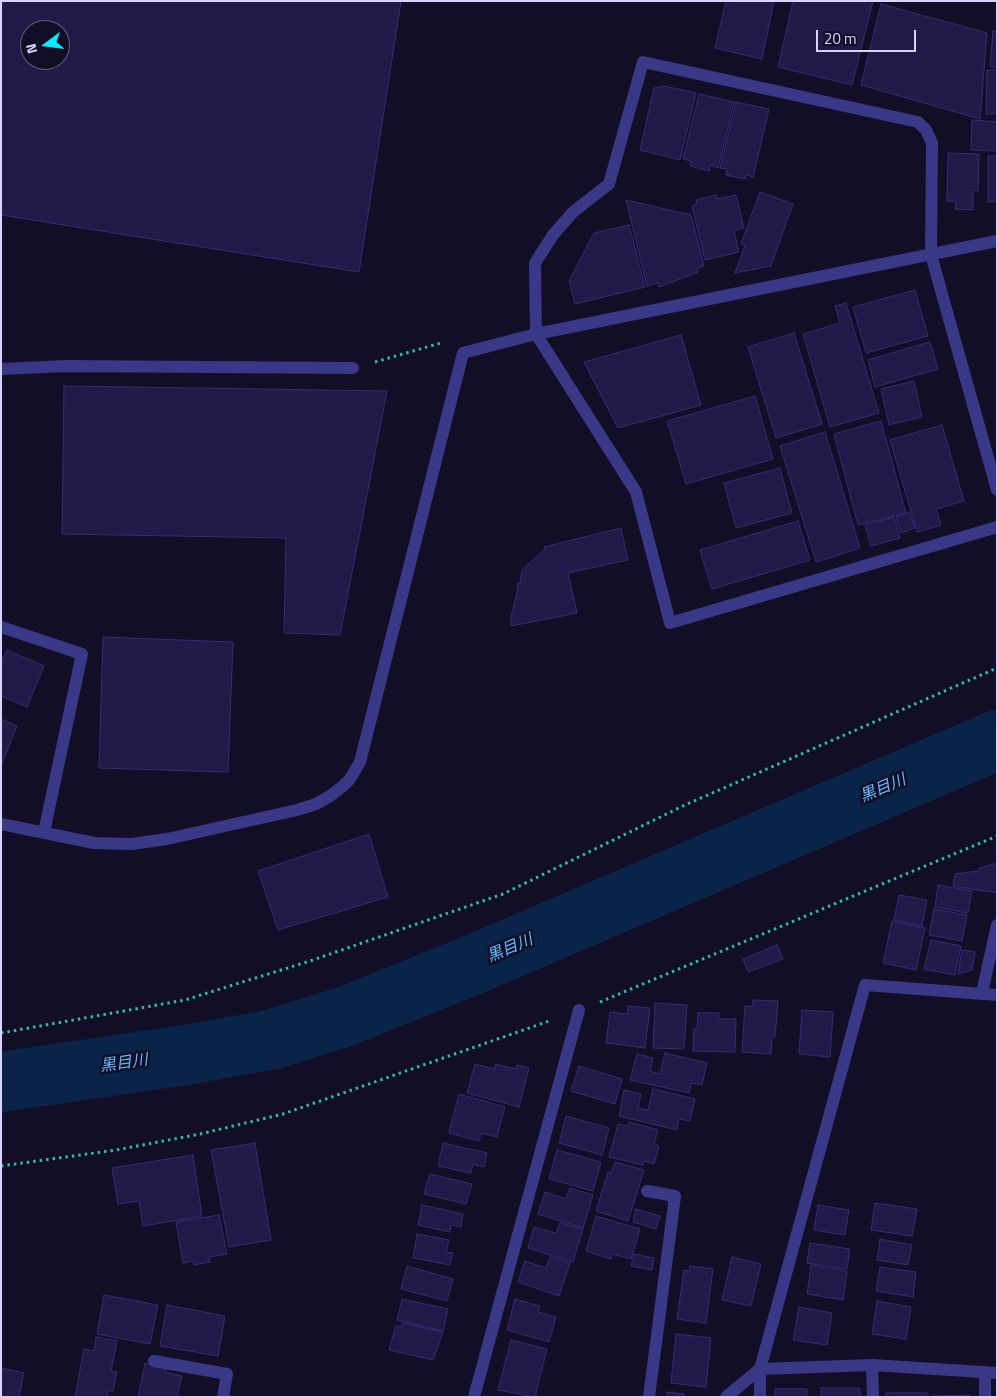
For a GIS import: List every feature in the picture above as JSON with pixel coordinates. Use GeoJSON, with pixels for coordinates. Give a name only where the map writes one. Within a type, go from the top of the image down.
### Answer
{"type":"FeatureCollection","features":[{"type":"Feature","properties":{"kind":"street"},"geometry":{"type":"LineString","coordinates":[[997,490],[931,255],[932,143],[926,130],[918,122],[643,62],[609,184],[573,212],[553,235],[535,263],[536,334],[636,492],[670,623],[997,528]]}},
{"type":"Feature","properties":{"kind":"street"},"geometry":{"type":"LineString","coordinates":[[1,824],[94,843],[132,844],[167,839],[297,810],[316,804],[330,796],[350,779],[360,762],[463,354],[536,334],[997,241]]}},
{"type":"Feature","properties":{"kind":"street"},"geometry":{"type":"LineString","coordinates":[[1,370],[65,366],[353,368]]}},
{"type":"Feature","properties":{"kind":"street"},"geometry":{"type":"LineString","coordinates":[[1,627],[82,654],[44,832]]}},
{"type":"Feature","properties":{"kind":"street"},"geometry":{"type":"LineString","coordinates":[[982,993],[997,925]]}},
{"type":"Feature","properties":{"kind":"street"},"geometry":{"type":"LineString","coordinates":[[760,1397],[760,1368],[865,985],[997,995]]}},
{"type":"Feature","properties":{"kind":"street"},"geometry":{"type":"LineString","coordinates":[[474,1397],[579,1010]]}},
{"type":"Feature","properties":{"kind":"street"},"geometry":{"type":"LineString","coordinates":[[647,1191],[675,1196],[649,1397]]}},
{"type":"Feature","properties":{"kind":"street"},"geometry":{"type":"LineString","coordinates":[[154,1362],[227,1374],[223,1397]]}},
{"type":"Feature","properties":{"kind":"street"},"geometry":{"type":"LineString","coordinates":[[872,1365],[873,1397]]}},
{"type":"Feature","properties":{"kind":"street"},"geometry":{"type":"LineString","coordinates":[[726,1397],[760,1368],[872,1365],[991,1373],[985,1397]]}},
{"type":"Feature","properties":{"kind":"path"},"geometry":{"type":"LineString","coordinates":[[353,368],[444,343],[450,336],[463,354]]}},
{"type":"Feature","properties":{"kind":"path"},"geometry":{"type":"LineString","coordinates":[[1,1032],[185,1000],[310,961],[503,894],[685,805],[997,668]]}},
{"type":"Feature","properties":{"kind":"path"},"geometry":{"type":"LineString","coordinates":[[1,1166],[116,1150],[200,1134],[283,1114],[579,1010],[997,836]]}},
{"type":"Feature","properties":{"kind":"building"},"geometry":{"type":"Polygon","coordinates":[[[1,1],[401,1],[359,272],[1,215],[1,1]]]}},
{"type":"Feature","properties":{"kind":"building"},"geometry":{"type":"Polygon","coordinates":[[[726,1],[774,1],[762,59],[715,48],[726,1]]]}},
{"type":"Feature","properties":{"kind":"building"},"geometry":{"type":"Polygon","coordinates":[[[793,1],[873,1],[852,85],[778,67],[793,1]]]}},
{"type":"Feature","properties":{"kind":"building"},"geometry":{"type":"Polygon","coordinates":[[[881,4],[987,33],[980,119],[861,85],[881,4]]]}},
{"type":"Feature","properties":{"kind":"building"},"geometry":{"type":"Polygon","coordinates":[[[993,31],[997,31],[997,67],[990,67],[993,31]]]}},
{"type":"Feature","properties":{"kind":"building"},"geometry":{"type":"Polygon","coordinates":[[[987,70],[997,70],[997,114],[986,114],[987,70]]]}},
{"type":"Feature","properties":{"kind":"building"},"geometry":{"type":"Polygon","coordinates":[[[664,86],[696,93],[680,160],[640,150],[654,88],[664,86]]]}},
{"type":"Feature","properties":{"kind":"building"},"geometry":{"type":"Polygon","coordinates":[[[699,94],[734,102],[718,168],[710,165],[709,171],[690,166],[691,161],[683,159],[699,94]]]}},
{"type":"Feature","properties":{"kind":"building"},"geometry":{"type":"Polygon","coordinates":[[[736,102],[769,109],[753,177],[746,175],[745,179],[726,175],[727,169],[720,168],[736,102]]]}},
{"type":"Feature","properties":{"kind":"building"},"geometry":{"type":"Polygon","coordinates":[[[972,120],[997,122],[997,151],[971,150],[972,120]]]}},
{"type":"Feature","properties":{"kind":"building"},"geometry":{"type":"Polygon","coordinates":[[[948,153],[979,154],[978,191],[973,190],[973,210],[955,209],[956,201],[947,201],[948,153]]]}},
{"type":"Feature","properties":{"kind":"building"},"geometry":{"type":"Polygon","coordinates":[[[988,156],[997,156],[997,202],[988,202],[988,156]]]}},
{"type":"Feature","properties":{"kind":"building"},"geometry":{"type":"Polygon","coordinates":[[[760,192],[793,204],[771,266],[735,273],[745,246],[741,244],[760,192]]]}},
{"type":"Feature","properties":{"kind":"building"},"geometry":{"type":"Polygon","coordinates":[[[716,195],[717,199],[736,195],[744,228],[734,231],[739,252],[705,260],[692,206],[697,204],[696,200],[716,195]]]}},
{"type":"Feature","properties":{"kind":"building"},"geometry":{"type":"Polygon","coordinates":[[[626,200],[691,215],[704,266],[697,268],[698,272],[659,287],[658,283],[647,286],[626,200]]]}},
{"type":"Feature","properties":{"kind":"building"},"geometry":{"type":"Polygon","coordinates":[[[629,225],[645,287],[575,304],[569,281],[594,233],[629,225]]]}},
{"type":"Feature","properties":{"kind":"building"},"geometry":{"type":"Polygon","coordinates":[[[915,290],[928,336],[866,353],[853,307],[915,290]]]}},
{"type":"Feature","properties":{"kind":"building"},"geometry":{"type":"Polygon","coordinates":[[[846,303],[879,413],[830,427],[803,334],[840,323],[835,306],[846,303]]]}},
{"type":"Feature","properties":{"kind":"building"},"geometry":{"type":"Polygon","coordinates":[[[794,333],[822,424],[776,438],[748,347],[794,333]]]}},
{"type":"Feature","properties":{"kind":"building"},"geometry":{"type":"Polygon","coordinates":[[[681,335],[701,405],[618,428],[584,362],[681,335]]]}},
{"type":"Feature","properties":{"kind":"building"},"geometry":{"type":"Polygon","coordinates":[[[930,342],[938,369],[875,387],[868,360],[930,342]]]}},
{"type":"Feature","properties":{"kind":"building"},"geometry":{"type":"Polygon","coordinates":[[[914,381],[922,417],[889,425],[881,389],[914,381]]]}},
{"type":"Feature","properties":{"kind":"building"},"geometry":{"type":"Polygon","coordinates":[[[64,386],[387,391],[340,635],[284,633],[286,538],[62,534],[64,386]]]}},
{"type":"Feature","properties":{"kind":"building"},"geometry":{"type":"Polygon","coordinates":[[[755,396],[773,459],[686,484],[667,421],[755,396]]]}},
{"type":"Feature","properties":{"kind":"building"},"geometry":{"type":"Polygon","coordinates":[[[881,421],[906,513],[858,525],[834,434],[881,421]]]}},
{"type":"Feature","properties":{"kind":"building"},"geometry":{"type":"Polygon","coordinates":[[[942,425],[964,501],[936,509],[941,525],[917,532],[890,440],[942,425]]]}},
{"type":"Feature","properties":{"kind":"building"},"geometry":{"type":"Polygon","coordinates":[[[825,432],[860,548],[816,562],[780,446],[825,432]]]}},
{"type":"Feature","properties":{"kind":"building"},"geometry":{"type":"Polygon","coordinates":[[[780,468],[792,513],[736,528],[724,483],[780,468]]]}},
{"type":"Feature","properties":{"kind":"building"},"geometry":{"type":"Polygon","coordinates":[[[909,512],[915,528],[901,533],[896,517],[909,512]]]}},
{"type":"Feature","properties":{"kind":"building"},"geometry":{"type":"Polygon","coordinates":[[[894,517],[900,538],[871,546],[865,525],[894,517]]]}},
{"type":"Feature","properties":{"kind":"building"},"geometry":{"type":"Polygon","coordinates":[[[798,521],[810,560],[712,589],[700,550],[798,521]]]}},
{"type":"Feature","properties":{"kind":"building"},"geometry":{"type":"Polygon","coordinates":[[[621,528],[628,560],[568,573],[577,613],[511,626],[511,617],[518,589],[517,584],[520,583],[522,570],[545,549],[544,547],[621,528]]]}},
{"type":"Feature","properties":{"kind":"building"},"geometry":{"type":"Polygon","coordinates":[[[103,637],[233,642],[228,772],[99,768],[103,637]]]}},
{"type":"Feature","properties":{"kind":"building"},"geometry":{"type":"Polygon","coordinates":[[[7,650],[44,666],[27,707],[1,696],[1,663],[7,650]]]}},
{"type":"Feature","properties":{"kind":"building"},"geometry":{"type":"Polygon","coordinates":[[[1,719],[17,726],[1,766],[1,719]]]}},
{"type":"Feature","properties":{"kind":"building"},"geometry":{"type":"Polygon","coordinates":[[[369,834],[388,897],[278,930],[258,871],[369,834]]]}},
{"type":"Feature","properties":{"kind":"building"},"geometry":{"type":"Polygon","coordinates":[[[997,863],[997,893],[953,886],[955,874],[978,871],[980,868],[997,863]]]}},
{"type":"Feature","properties":{"kind":"building"},"geometry":{"type":"Polygon","coordinates":[[[938,885],[972,891],[968,913],[935,907],[938,885]]]}},
{"type":"Feature","properties":{"kind":"building"},"geometry":{"type":"Polygon","coordinates":[[[899,895],[927,900],[922,926],[894,920],[899,895]]]}},
{"type":"Feature","properties":{"kind":"building"},"geometry":{"type":"Polygon","coordinates":[[[934,909],[967,915],[962,941],[929,935],[934,909]]]}},
{"type":"Feature","properties":{"kind":"building"},"geometry":{"type":"Polygon","coordinates":[[[892,921],[925,928],[916,970],[883,963],[892,921]]]}},
{"type":"Feature","properties":{"kind":"building"},"geometry":{"type":"Polygon","coordinates":[[[931,940],[961,946],[955,975],[924,969],[931,940]]]}},
{"type":"Feature","properties":{"kind":"building"},"geometry":{"type":"Polygon","coordinates":[[[777,945],[783,959],[748,972],[743,959],[777,945]]]}},
{"type":"Feature","properties":{"kind":"building"},"geometry":{"type":"Polygon","coordinates":[[[962,950],[975,952],[972,970],[958,974],[962,950]]]}},
{"type":"Feature","properties":{"kind":"building"},"geometry":{"type":"Polygon","coordinates":[[[753,1000],[778,1001],[775,1037],[772,1037],[771,1054],[742,1052],[745,1006],[753,1006],[753,1000]]]}},
{"type":"Feature","properties":{"kind":"building"},"geometry":{"type":"Polygon","coordinates":[[[655,1003],[687,1005],[684,1049],[653,1048],[655,1003]]]}},
{"type":"Feature","properties":{"kind":"building"},"geometry":{"type":"Polygon","coordinates":[[[628,1006],[650,1008],[645,1048],[606,1043],[610,1012],[627,1014],[628,1006]]]}},
{"type":"Feature","properties":{"kind":"building"},"geometry":{"type":"Polygon","coordinates":[[[802,1010],[833,1012],[830,1057],[799,1054],[802,1010]]]}},
{"type":"Feature","properties":{"kind":"building"},"geometry":{"type":"Polygon","coordinates":[[[698,1013],[719,1013],[718,1019],[736,1019],[735,1052],[693,1051],[694,1029],[697,1029],[698,1013]]]}},
{"type":"Feature","properties":{"kind":"building"},"geometry":{"type":"Polygon","coordinates":[[[665,1053],[707,1063],[702,1085],[691,1083],[689,1093],[630,1080],[637,1054],[653,1058],[650,1071],[660,1074],[665,1053]]]}},
{"type":"Feature","properties":{"kind":"building"},"geometry":{"type":"Polygon","coordinates":[[[475,1064],[495,1069],[495,1064],[516,1069],[517,1065],[529,1068],[519,1107],[467,1093],[475,1064]]]}},
{"type":"Feature","properties":{"kind":"building"},"geometry":{"type":"Polygon","coordinates":[[[579,1066],[622,1079],[615,1104],[571,1091],[579,1066]]]}},
{"type":"Feature","properties":{"kind":"building"},"geometry":{"type":"Polygon","coordinates":[[[653,1089],[695,1099],[690,1121],[679,1119],[677,1130],[619,1116],[624,1090],[641,1094],[638,1108],[648,1110],[653,1089]]]}},
{"type":"Feature","properties":{"kind":"building"},"geometry":{"type":"Polygon","coordinates":[[[459,1094],[505,1107],[497,1137],[481,1133],[479,1141],[449,1133],[459,1094]]]}},
{"type":"Feature","properties":{"kind":"building"},"geometry":{"type":"Polygon","coordinates":[[[566,1116],[609,1128],[602,1155],[559,1143],[566,1116]]]}},
{"type":"Feature","properties":{"kind":"building"},"geometry":{"type":"Polygon","coordinates":[[[629,1122],[658,1130],[654,1144],[659,1146],[654,1164],[644,1161],[643,1165],[609,1157],[618,1124],[628,1126],[629,1122]]]}},
{"type":"Feature","properties":{"kind":"building"},"geometry":{"type":"Polygon","coordinates":[[[255,1143],[271,1240],[229,1247],[211,1150],[255,1143]]]}},
{"type":"Feature","properties":{"kind":"building"},"geometry":{"type":"Polygon","coordinates":[[[443,1143],[487,1153],[484,1167],[473,1164],[471,1173],[438,1166],[443,1143]]]}},
{"type":"Feature","properties":{"kind":"building"},"geometry":{"type":"Polygon","coordinates":[[[557,1150],[601,1162],[593,1191],[549,1179],[557,1150]]]}},
{"type":"Feature","properties":{"kind":"building"},"geometry":{"type":"Polygon","coordinates":[[[193,1155],[202,1216],[143,1226],[139,1201],[118,1204],[112,1168],[193,1155]]]}},
{"type":"Feature","properties":{"kind":"building"},"geometry":{"type":"Polygon","coordinates":[[[615,1162],[644,1170],[628,1221],[596,1211],[608,1172],[611,1173],[615,1162]]]}},
{"type":"Feature","properties":{"kind":"building"},"geometry":{"type":"Polygon","coordinates":[[[430,1174],[472,1184],[466,1204],[424,1194],[430,1174]]]}},
{"type":"Feature","properties":{"kind":"building"},"geometry":{"type":"Polygon","coordinates":[[[570,1188],[593,1195],[583,1228],[538,1214],[545,1192],[566,1199],[570,1188]]]}},
{"type":"Feature","properties":{"kind":"building"},"geometry":{"type":"Polygon","coordinates":[[[875,1203],[917,1209],[912,1236],[871,1230],[875,1203]]]}},
{"type":"Feature","properties":{"kind":"building"},"geometry":{"type":"Polygon","coordinates":[[[422,1205],[463,1214],[461,1227],[451,1225],[450,1232],[418,1225],[422,1205]]]}},
{"type":"Feature","properties":{"kind":"building"},"geometry":{"type":"Polygon","coordinates":[[[818,1205],[849,1210],[845,1235],[814,1230],[818,1205]]]}},
{"type":"Feature","properties":{"kind":"building"},"geometry":{"type":"Polygon","coordinates":[[[636,1209],[660,1216],[656,1229],[633,1222],[636,1209]]]}},
{"type":"Feature","properties":{"kind":"building"},"geometry":{"type":"Polygon","coordinates":[[[219,1215],[227,1254],[209,1257],[210,1262],[194,1265],[193,1261],[183,1263],[176,1222],[219,1215]]]}},
{"type":"Feature","properties":{"kind":"building"},"geometry":{"type":"Polygon","coordinates":[[[596,1216],[640,1229],[631,1259],[612,1254],[611,1259],[586,1251],[596,1216]]]}},
{"type":"Feature","properties":{"kind":"building"},"geometry":{"type":"Polygon","coordinates":[[[560,1223],[583,1229],[573,1262],[528,1248],[534,1227],[556,1233],[560,1223]]]}},
{"type":"Feature","properties":{"kind":"building"},"geometry":{"type":"Polygon","coordinates":[[[417,1234],[449,1240],[446,1252],[453,1253],[450,1265],[413,1258],[417,1234]]]}},
{"type":"Feature","properties":{"kind":"building"},"geometry":{"type":"Polygon","coordinates":[[[880,1239],[912,1245],[908,1265],[877,1260],[880,1239]]]}},
{"type":"Feature","properties":{"kind":"building"},"geometry":{"type":"Polygon","coordinates":[[[810,1243],[850,1249],[847,1269],[807,1263],[810,1243]]]}},
{"type":"Feature","properties":{"kind":"building"},"geometry":{"type":"Polygon","coordinates":[[[634,1254],[654,1258],[652,1270],[631,1266],[634,1254]]]}},
{"type":"Feature","properties":{"kind":"building"},"geometry":{"type":"Polygon","coordinates":[[[550,1257],[570,1263],[559,1296],[518,1282],[525,1261],[546,1268],[550,1257]]]}},
{"type":"Feature","properties":{"kind":"building"},"geometry":{"type":"Polygon","coordinates":[[[732,1257],[761,1264],[751,1306],[722,1300],[732,1257]]]}},
{"type":"Feature","properties":{"kind":"building"},"geometry":{"type":"Polygon","coordinates":[[[811,1265],[847,1271],[843,1300],[807,1294],[811,1265]]]}},
{"type":"Feature","properties":{"kind":"building"},"geometry":{"type":"Polygon","coordinates":[[[407,1266],[453,1279],[447,1301],[401,1289],[407,1266]]]}},
{"type":"Feature","properties":{"kind":"building"},"geometry":{"type":"Polygon","coordinates":[[[690,1266],[713,1269],[706,1323],[677,1319],[684,1270],[689,1271],[690,1266]]]}},
{"type":"Feature","properties":{"kind":"building"},"geometry":{"type":"Polygon","coordinates":[[[880,1267],[916,1272],[913,1297],[876,1291],[880,1267]]]}},
{"type":"Feature","properties":{"kind":"building"},"geometry":{"type":"Polygon","coordinates":[[[104,1295],[158,1305],[150,1344],[97,1334],[104,1295]]]}},
{"type":"Feature","properties":{"kind":"building"},"geometry":{"type":"Polygon","coordinates":[[[402,1299],[448,1309],[443,1331],[397,1320],[402,1299]]]}},
{"type":"Feature","properties":{"kind":"building"},"geometry":{"type":"Polygon","coordinates":[[[515,1299],[540,1306],[538,1312],[556,1317],[549,1342],[507,1330],[515,1299]]]}},
{"type":"Feature","properties":{"kind":"building"},"geometry":{"type":"Polygon","coordinates":[[[877,1301],[911,1307],[906,1339],[872,1334],[877,1301]]]}},
{"type":"Feature","properties":{"kind":"building"},"geometry":{"type":"Polygon","coordinates":[[[167,1305],[225,1316],[218,1356],[160,1346],[167,1305]]]}},
{"type":"Feature","properties":{"kind":"building"},"geometry":{"type":"Polygon","coordinates":[[[799,1307],[832,1313],[827,1345],[793,1340],[799,1307]]]}},
{"type":"Feature","properties":{"kind":"building"},"geometry":{"type":"Polygon","coordinates":[[[403,1323],[443,1332],[433,1360],[389,1350],[396,1325],[402,1327],[403,1323]]]}},
{"type":"Feature","properties":{"kind":"building"},"geometry":{"type":"Polygon","coordinates":[[[676,1334],[711,1338],[706,1387],[671,1383],[676,1334]]]}},
{"type":"Feature","properties":{"kind":"building"},"geometry":{"type":"Polygon","coordinates":[[[96,1337],[117,1341],[111,1371],[117,1372],[113,1391],[108,1391],[107,1397],[75,1397],[84,1349],[94,1351],[96,1337]]]}},
{"type":"Feature","properties":{"kind":"building"},"geometry":{"type":"Polygon","coordinates":[[[511,1340],[547,1349],[535,1397],[498,1390],[511,1340]]]}},
{"type":"Feature","properties":{"kind":"building"},"geometry":{"type":"Polygon","coordinates":[[[145,1363],[166,1368],[165,1372],[182,1376],[177,1397],[138,1397],[145,1363]]]}},
{"type":"Feature","properties":{"kind":"building"},"geometry":{"type":"Polygon","coordinates":[[[1,1368],[24,1373],[19,1397],[1,1397],[1,1368]]]}},
{"type":"Feature","properties":{"kind":"building"},"geometry":{"type":"Polygon","coordinates":[[[821,1388],[860,1388],[860,1397],[821,1397],[821,1388]]]}},
{"type":"Feature","properties":{"kind":"building"},"geometry":{"type":"Polygon","coordinates":[[[775,1389],[807,1389],[807,1397],[775,1397],[775,1389]]]}},
{"type":"Feature","properties":{"kind":"building"},"geometry":{"type":"Polygon","coordinates":[[[667,1392],[684,1394],[684,1397],[667,1397],[667,1392]]]}},
{"type":"Feature","properties":{"kind":"building"},"geometry":{"type":"Polygon","coordinates":[[[886,1393],[928,1393],[928,1397],[885,1397],[886,1393]]]}},
{"type":"Feature","properties":{"kind":"building"},"geometry":{"type":"Polygon","coordinates":[[[969,1395],[969,1397],[932,1397],[932,1396],[969,1395]]]}},
{"type":"Feature","properties":{"kind":"waterway","name":"黒目川"},"geometry":{"type":"LineString","coordinates":[[1,1082],[179,1056],[270,1040],[344,1017],[482,961],[997,740]]}}]}
